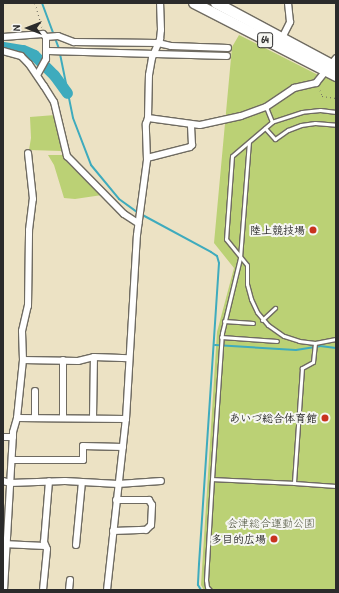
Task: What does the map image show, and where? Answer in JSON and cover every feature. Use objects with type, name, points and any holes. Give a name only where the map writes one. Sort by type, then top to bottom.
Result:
[{"type":"main road","name":"64","points":[[194,3],[332,65]]},
{"type":"main road","name":"64","points":[[216,3],[332,65],[336,76]]},
{"type":"street","points":[[106,590],[126,419],[138,223],[147,158],[146,124],[148,118],[150,75],[161,30],[160,3]]},
{"type":"street","points":[[282,38],[290,22],[288,3]]},
{"type":"street","points":[[37,75],[46,59],[48,51],[45,36]]},
{"type":"street","points":[[3,37],[58,36],[74,42],[158,43],[172,46],[228,48]]},
{"type":"street","points":[[48,51],[227,56]]},
{"type":"street","points":[[3,52],[21,56],[37,75],[54,102],[67,156],[124,214],[138,223]]},
{"type":"street","points":[[148,118],[162,119],[191,125],[200,125],[241,116],[266,107],[294,88],[316,83],[332,65]]},
{"type":"street","points":[[147,158],[190,147],[192,145],[191,125]]},
{"type":"street","points":[[3,587],[13,437],[17,418],[23,360],[22,331],[28,306],[29,230],[33,199],[28,153]]},
{"type":"street","points":[[23,360],[78,361],[94,357],[129,358]]},
{"type":"street","points":[[93,418],[94,357]]},
{"type":"street","points":[[63,360],[63,418]]},
{"type":"street","points":[[35,418],[36,391]]},
{"type":"street","points":[[17,418],[126,419]]},
{"type":"street","points":[[3,437],[13,437]]},
{"type":"street","points":[[12,460],[83,460],[83,446],[123,447]]},
{"type":"street","points":[[3,481],[10,483],[49,481],[118,484],[161,481]]},
{"type":"street","points":[[43,590],[47,549],[44,542],[49,481]]},
{"type":"street","points":[[76,545],[82,482]]},
{"type":"street","points":[[113,531],[146,530],[151,525],[152,505],[149,500],[116,500]]},
{"type":"street","points":[[5,544],[45,546]]},
{"type":"street","points":[[69,590],[70,580]]},
{"type":"lane","points":[[266,107],[272,122]]},
{"type":"lane","points":[[336,112],[320,110],[302,112],[272,122],[232,156],[226,239],[247,265],[247,284],[251,299],[262,320],[284,336],[299,341],[315,343],[336,339]]},
{"type":"lane","points":[[265,128],[275,139],[288,130],[301,125],[315,123],[336,124]]},
{"type":"lane","points":[[210,590],[207,587],[206,580],[221,337],[240,258],[249,142]]},
{"type":"lane","points":[[262,320],[275,308]]},
{"type":"lane","points":[[224,321],[253,323]]},
{"type":"lane","points":[[221,337],[277,341]]},
{"type":"lane","points":[[294,484],[302,368],[313,362],[315,343]]},
{"type":"lane","points":[[212,479],[336,486]]},
{"type":"path","points":[[35,3],[45,36]]},
{"type":"path","points":[[320,90],[322,96],[336,98]]},
{"type":"green space","name":"会津総合運動公園","points":[[239,35],[324,78],[336,60],[336,590],[204,590],[201,585],[217,332],[234,268],[214,243],[232,47]]},
{"type":"green space","points":[[55,115],[62,151],[29,150],[31,138],[30,117]]},
{"type":"green space","points":[[48,155],[63,155],[68,163],[102,195],[75,199],[64,198],[54,165]]},
{"type":"waterway","points":[[42,3],[59,49],[73,118],[91,165],[119,199],[137,212],[211,252],[217,256],[219,263],[199,564],[198,585],[201,590]]},
{"type":"waterway","points":[[3,47],[23,50],[34,55],[54,75],[67,93]]},
{"type":"waterway","points":[[215,345],[296,350],[320,346],[336,348]]},
{"type":"place","name":"陸上競技場","points":[[313,230]]},
{"type":"place","name":"あいづ総合体育館","points":[[325,418]]},
{"type":"place","name":"多目的広場","points":[[274,539]]}]
